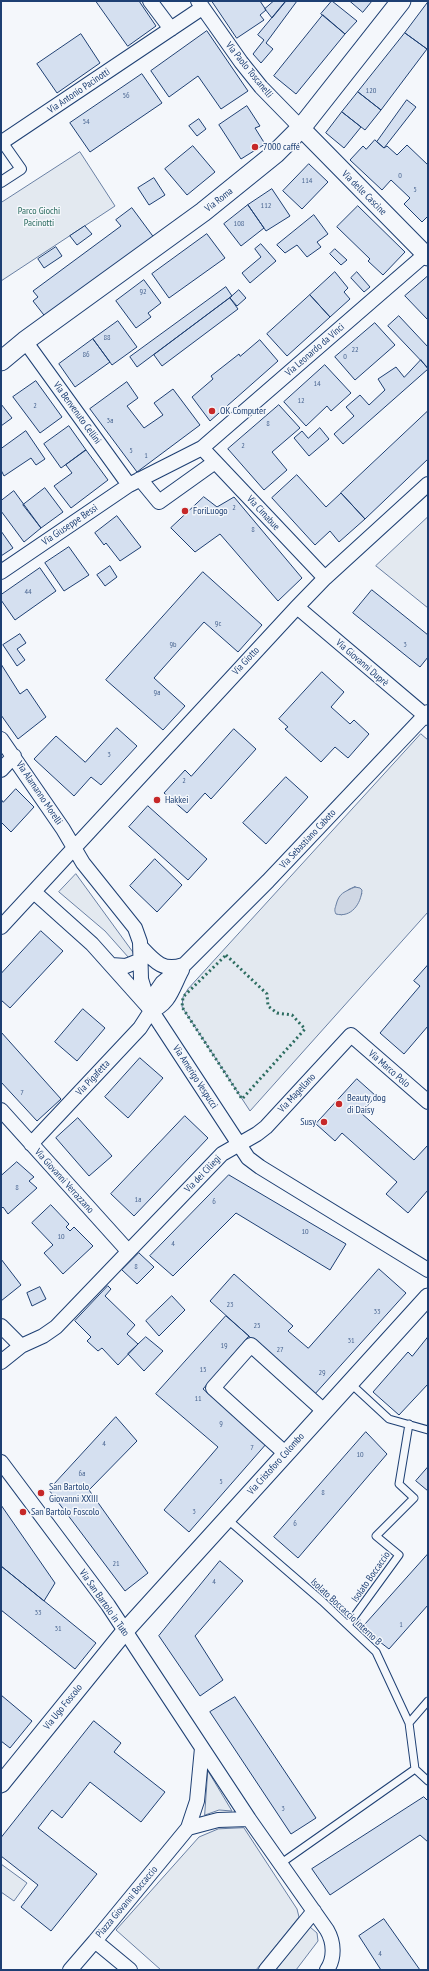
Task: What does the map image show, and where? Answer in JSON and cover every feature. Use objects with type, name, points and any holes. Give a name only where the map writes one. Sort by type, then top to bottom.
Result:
[{"type":"main road","name":"Via Roma","points":[[1,361],[25,341],[232,190],[276,153],[301,128],[401,1]]},
{"type":"street","points":[[150,1],[171,29]]},
{"type":"street","name":"Via Antonio Pacinotti","points":[[1,182],[21,169],[2,142],[171,29],[200,5]]},
{"type":"street","name":"Via Paolo Toscanelli","points":[[200,5],[245,67],[301,128]]},
{"type":"street","name":"Via delle Cascine","points":[[301,128],[427,254]]},
{"type":"street","name":"Via Leonardo da Vinci","points":[[135,482],[202,448],[427,254]]},
{"type":"street","name":"Via Benvenuto Cellini","points":[[25,341],[135,482],[159,502],[215,462]]},
{"type":"street","name":"Via Cimabue","points":[[202,448],[325,578]]},
{"type":"street","name":"Via Giuseppe Bessi","points":[[1,572],[135,482]]},
{"type":"street","name":"Via Giotto","points":[[1,927],[297,607],[325,578],[428,484]]},
{"type":"street","name":"Via Giovanni Duprè","points":[[297,607],[427,715]]},
{"type":"street","name":"Via Sebastiano Caboto","points":[[151,1010],[152,998],[165,980],[185,964],[268,882],[427,715]]},
{"type":"street","name":"Via Alamanno Morelli","points":[[1,739],[14,756],[74,848]]},
{"type":"street","points":[[1,770],[14,756]]},
{"type":"street","name":"Via Amerigo Vespucci","points":[[74,848],[83,863],[135,928],[141,954],[143,987],[151,1010]]},
{"type":"street","name":"Via Amerigo Vespucci","points":[[34,892],[92,944],[151,1010],[238,1145]]},
{"type":"street","points":[[111,964],[126,966],[141,954],[167,968],[175,968],[185,964]]},
{"type":"street","name":"Via Pigafetta","points":[[31,1144],[140,1028],[151,1010]]},
{"type":"street","name":"Via Magellano","points":[[238,1145],[266,1127],[351,1036]]},
{"type":"street","name":"Via Marco Polo","points":[[351,1036],[428,1102]]},
{"type":"street","name":"Via Giovanni Verrazzano","points":[[1,1110],[128,1251]]},
{"type":"street","points":[[238,1145],[248,1158],[260,1167],[428,1270]]},
{"type":"street","name":"Via dei Ciliegi","points":[[1,1362],[21,1346],[43,1336],[56,1327],[222,1154],[238,1145]]},
{"type":"street","name":"Via Cristoforo Colombo","points":[[125,1631],[428,1297]]},
{"type":"street","points":[[1,1326],[21,1346]]},
{"type":"street","points":[[286,1454],[213,1388],[250,1345],[324,1411]]},
{"type":"street","name":"Via San Bartolo in Tuto","points":[[1,1462],[125,1631],[202,1748]]},
{"type":"street","name":"Via Ugo Foscolo","points":[[1,1784],[125,1631]]},
{"type":"street","points":[[202,1748],[249,1819],[331,1936],[332,1957],[327,1970]]},
{"type":"street","name":"Piazza Giovanni Boccaccio","points":[[130,1970],[95,1941],[188,1828],[196,1801],[202,1748]]},
{"type":"street","points":[[188,1828],[218,1820],[249,1819]]},
{"type":"street","points":[[266,1970],[314,1911]]},
{"type":"street","points":[[70,1970],[95,1941]]},
{"type":"lane","points":[[350,1383],[389,1419],[428,1430]]},
{"type":"lane","name":"Isolato Boccaccio","points":[[348,1625],[399,1555],[376,1536],[414,1498],[399,1484],[409,1424]]},
{"type":"lane","name":"Isolato Boccaccio interno B","points":[[227,1519],[348,1625],[376,1652],[409,1722],[415,1769]]},
{"type":"lane","points":[[409,1722],[428,1701]]},
{"type":"lane","points":[[280,1864],[415,1769],[428,1781]]},
{"type":"green space","name":"Parco Giochi Pacinotti","points":[[80,152],[115,206],[1,281],[1,203]]},
{"type":"green space","points":[[428,517],[428,608],[376,566]]},
{"type":"green space","points":[[421,734],[428,740],[428,912],[250,1111],[182,1007],[183,997],[188,989]],"holes":[[[355,887],[362,893],[354,906],[345,913],[341,915],[335,909],[348,890]]]},
{"type":"green space","points":[[76,874],[135,955],[129,958],[105,931],[59,892]]},
{"type":"green space","points":[[208,1771],[232,1811],[219,1810],[205,1815]]},
{"type":"green space","points":[[244,1828],[297,1909],[299,1917],[256,1970],[161,1970],[116,1930],[199,1837],[218,1829]]},
{"type":"green space","points":[[1,1864],[27,1883],[14,1901],[1,1892]]},
{"type":"green space","points":[[310,1927],[317,1933],[318,1941],[296,1970],[276,1970]]},
{"type":"shaded area","points":[[355,887],[362,890],[360,900],[357,905],[351,912],[341,915],[336,914],[335,909],[340,895]]},
{"type":"building","points":[[96,1],[139,1],[156,26],[128,46]]},
{"type":"building","points":[[212,1],[260,1],[266,10],[260,15],[264,20],[237,38]]},
{"type":"building","points":[[274,1],[286,1],[272,18],[265,9]]},
{"type":"building","points":[[286,1],[297,1],[266,43],[273,49],[261,63],[253,54],[264,40],[258,35]]},
{"type":"building","points":[[332,1],[357,21],[345,34],[321,14]]},
{"type":"building","points":[[350,1],[372,1],[363,12]]},
{"type":"building","points":[[428,2],[428,48],[427,49],[405,33]]},
{"type":"building","points":[[323,15],[345,34],[296,94],[274,76]]},
{"type":"building","points":[[207,31],[248,91],[221,109],[198,76],[169,97],[151,71]]},
{"type":"building","points":[[405,33],[427,49],[381,110],[358,92]]},
{"type":"building","points":[[81,34],[100,63],[57,93],[37,64]]},
{"type":"building","points":[[142,74],[162,103],[90,152],[70,123]]},
{"type":"building","points":[[358,92],[381,110],[365,130],[342,112]]},
{"type":"building","points":[[407,100],[416,107],[384,148],[377,142]]},
{"type":"building","points":[[247,106],[260,126],[255,128],[265,144],[241,159],[219,125]]},
{"type":"building","points":[[342,112],[361,127],[344,148],[326,133]]},
{"type":"building","points":[[199,119],[206,129],[197,136],[189,126]]},
{"type":"building","points":[[375,140],[384,148],[387,146],[397,155],[407,145],[428,165],[428,216],[422,222],[404,204],[410,198],[391,180],[382,190],[350,160],[363,146],[366,149]]},
{"type":"building","points":[[193,146],[215,172],[187,195],[165,169]]},
{"type":"building","points":[[309,164],[328,182],[302,209],[283,191]]},
{"type":"building","points":[[154,178],[165,195],[149,205],[138,188]]},
{"type":"building","points":[[272,189],[290,216],[266,231],[248,205]]},
{"type":"building","points":[[248,205],[264,228],[241,246],[224,224]]},
{"type":"building","points":[[358,206],[405,252],[383,275],[368,261],[370,259],[337,227]]},
{"type":"building","points":[[132,208],[155,239],[47,319],[33,301],[38,297],[33,291],[121,226],[116,220]]},
{"type":"building","points":[[314,215],[328,234],[317,242],[321,247],[307,257],[297,245],[285,253],[277,245]]},
{"type":"building","points":[[85,226],[92,234],[77,245],[70,236]]},
{"type":"building","points":[[207,234],[225,258],[169,298],[152,274]]},
{"type":"building","points":[[261,244],[276,261],[250,283],[242,273],[261,257],[255,249]]},
{"type":"building","points":[[56,247],[62,256],[44,268],[38,259]]},
{"type":"building","points":[[335,249],[347,260],[341,265],[330,254]]},
{"type":"building","points":[[335,272],[348,288],[344,292],[350,299],[330,317],[310,295]]},
{"type":"building","points":[[357,272],[370,287],[364,292],[351,278]]},
{"type":"building","points":[[428,276],[428,320],[405,296]]},
{"type":"building","points":[[144,280],[161,303],[148,313],[151,317],[136,328],[116,301]]},
{"type":"building","points":[[226,287],[232,296],[137,367],[130,357]]},
{"type":"building","points":[[239,290],[246,298],[237,306],[230,298]]},
{"type":"building","points":[[310,295],[330,317],[287,356],[267,334]]},
{"type":"building","points":[[230,298],[238,309],[162,366],[154,355]]},
{"type":"building","points":[[399,316],[428,347],[428,368],[388,326]]},
{"type":"building","points":[[118,321],[137,347],[112,365],[93,339]]},
{"type":"building","points":[[375,323],[395,345],[355,380],[335,357]]},
{"type":"building","points":[[93,339],[110,362],[75,387],[59,364]]},
{"type":"building","points":[[260,340],[278,361],[210,421],[192,397],[213,379],[211,376]]},
{"type":"building","points":[[421,360],[428,369],[343,444],[334,434],[354,416],[346,407],[360,395],[369,405],[385,390],[378,379],[396,367],[404,377]]},
{"type":"building","points":[[325,365],[351,393],[331,411],[327,406],[306,426],[284,402]]},
{"type":"building","points":[[36,381],[62,417],[40,433],[13,397]]},
{"type":"building","points":[[127,382],[138,398],[127,406],[144,428],[163,415],[154,403],[173,389],[200,425],[137,472],[90,409]]},
{"type":"building","points":[[1,404],[12,418],[1,426]]},
{"type":"building","points":[[279,405],[300,428],[272,452],[287,470],[264,490],[228,449]]},
{"type":"building","points":[[428,411],[428,459],[365,519],[341,493]]},
{"type":"building","points":[[69,426],[86,450],[61,468],[44,444]]},
{"type":"building","points":[[320,428],[329,439],[309,456],[294,438],[302,431],[308,438]]},
{"type":"building","points":[[26,431],[45,459],[36,465],[31,458],[4,476],[1,470],[1,449]]},
{"type":"building","points":[[86,450],[108,480],[71,508],[54,486],[72,473],[66,465]]},
{"type":"building","points":[[297,475],[326,507],[341,493],[365,519],[339,542],[330,531],[315,545],[272,498]]},
{"type":"building","points":[[45,488],[63,512],[41,528],[23,505]]},
{"type":"building","points":[[14,491],[41,528],[24,542],[1,511],[1,501]]},
{"type":"building","points":[[204,497],[217,507],[234,497],[302,578],[278,601],[220,534],[195,552],[171,528]]},
{"type":"building","points":[[117,516],[141,547],[120,561],[106,543],[104,545],[95,533]]},
{"type":"building","points":[[1,531],[13,548],[1,556]]},
{"type":"building","points":[[69,547],[89,575],[64,591],[45,563]]},
{"type":"building","points":[[110,566],[117,577],[105,586],[97,575]]},
{"type":"building","points":[[40,568],[56,591],[15,620],[1,600],[1,595]]},
{"type":"building","points":[[203,572],[262,625],[238,652],[204,622],[154,678],[185,706],[163,730],[106,680]]},
{"type":"building","points":[[372,590],[428,635],[428,657],[420,667],[353,613]]},
{"type":"building","points":[[20,634],[26,643],[17,649],[25,660],[17,666],[3,645]]},
{"type":"building","points":[[1,664],[20,694],[27,689],[46,717],[18,739],[1,715]]},
{"type":"building","points":[[322,672],[344,692],[331,707],[350,724],[354,720],[369,734],[348,758],[335,747],[321,762],[285,729],[288,727],[279,719]]},
{"type":"building","points":[[117,728],[137,746],[101,785],[91,777],[74,796],[34,759],[56,736],[85,762]]},
{"type":"building","points":[[234,729],[256,749],[211,799],[205,793],[187,813],[164,793],[185,770],[191,776]]},
{"type":"building","points":[[286,777],[308,797],[266,844],[243,823]]},
{"type":"building","points":[[16,789],[34,807],[11,832],[1,822],[1,799],[3,802]]},
{"type":"building","points":[[148,806],[207,859],[188,880],[129,827]]},
{"type":"building","points":[[155,859],[182,885],[157,912],[130,886]]},
{"type":"building","points":[[41,931],[63,951],[10,1008],[1,1000],[1,974]]},
{"type":"building","points":[[428,965],[428,1026],[404,1054],[380,1033],[420,986],[414,981]]},
{"type":"building","points":[[83,1009],[105,1028],[77,1061],[55,1042]]},
{"type":"building","points":[[1,1032],[61,1099],[37,1121],[1,1082]]},
{"type":"building","points":[[140,1058],[163,1078],[128,1118],[105,1097]]},
{"type":"building","points":[[357,1079],[376,1096],[361,1113],[414,1160],[428,1145],[428,1190],[408,1213],[386,1194],[397,1182],[342,1133],[335,1141],[316,1124]]},
{"type":"building","points":[[185,1116],[208,1138],[134,1216],[111,1194]]},
{"type":"building","points":[[78,1118],[112,1156],[89,1176],[56,1138]]},
{"type":"building","points":[[17,1162],[34,1177],[29,1181],[37,1188],[8,1214],[3,1207],[1,1209],[1,1176]]},
{"type":"building","points":[[229,1175],[346,1244],[330,1270],[236,1213],[173,1276],[150,1256]]},
{"type":"building","points":[[51,1205],[69,1224],[66,1227],[70,1231],[74,1227],[93,1246],[63,1274],[44,1253],[53,1245],[32,1223]]},
{"type":"building","points":[[139,1253],[154,1267],[137,1284],[122,1270]]},
{"type":"building","points":[[1,1259],[21,1285],[1,1301]]},
{"type":"building","points":[[379,1269],[406,1293],[314,1395],[210,1301],[234,1274],[293,1326],[288,1331],[308,1348]]},
{"type":"building","points":[[108,1286],[111,1289],[105,1296],[135,1325],[127,1334],[138,1344],[118,1365],[102,1348],[98,1351],[87,1341],[91,1337],[75,1321]]},
{"type":"building","points":[[40,1287],[46,1299],[32,1306],[27,1293]]},
{"type":"building","points":[[172,1296],[185,1310],[159,1336],[146,1321]]},
{"type":"building","points":[[226,1316],[249,1336],[203,1389],[267,1443],[189,1532],[164,1510],[218,1447],[156,1394]]},
{"type":"building","points":[[146,1337],[163,1351],[144,1371],[128,1354]]},
{"type":"building","points":[[428,1337],[428,1384],[399,1415],[373,1392],[408,1352],[412,1356]]},
{"type":"building","points":[[116,1417],[137,1441],[89,1490],[148,1573],[125,1591],[49,1490]]},
{"type":"building","points":[[366,1432],[387,1454],[298,1558],[274,1537]]},
{"type":"building","points":[[428,1467],[428,1491],[416,1481]]},
{"type":"building","points":[[1,1505],[55,1583],[44,1601],[1,1566]]},
{"type":"building","points":[[428,1554],[428,1605],[389,1649],[362,1628]]},
{"type":"building","points":[[220,1561],[243,1581],[195,1636],[223,1680],[200,1696],[159,1636]]},
{"type":"building","points":[[1,1566],[96,1643],[75,1669],[1,1610]]},
{"type":"building","points":[[1,1695],[32,1721],[10,1748],[1,1741]]},
{"type":"building","points":[[235,1697],[316,1818],[291,1834],[210,1712]]},
{"type":"building","points":[[94,1721],[121,1743],[114,1752],[165,1792],[141,1822],[90,1782],[62,1818],[52,1810],[38,1828],[97,1874],[51,1931],[21,1907],[38,1885],[1,1856],[1,1838]]},
{"type":"building","points":[[424,1797],[428,1801],[428,1842],[420,1835],[330,1895],[312,1869]]},
{"type":"building","points":[[384,1919],[420,1970],[381,1970],[359,1936]]},
{"type":"hedge","points":[[226,955],[267,994],[268,1006],[277,1013],[292,1015],[305,1029],[242,1099],[182,1007],[183,997],[226,955]]},
{"type":"place","name":"7000 caffé","points":[[255,147]]},
{"type":"place","name":"OK Computer","points":[[212,411]]},
{"type":"place","name":"ForiLuogo","points":[[185,511]]},
{"type":"place","name":"Hakkei","points":[[157,800]]},
{"type":"place","name":"Beauty dog di Daisy","points":[[339,1104]]},
{"type":"place","name":"Susy","points":[[324,1122]]},
{"type":"place","name":"San Bartolo Giovanni XXIII","points":[[41,1493]]},
{"type":"place","name":"San Bartolo Foscolo","points":[[23,1512]]}]
